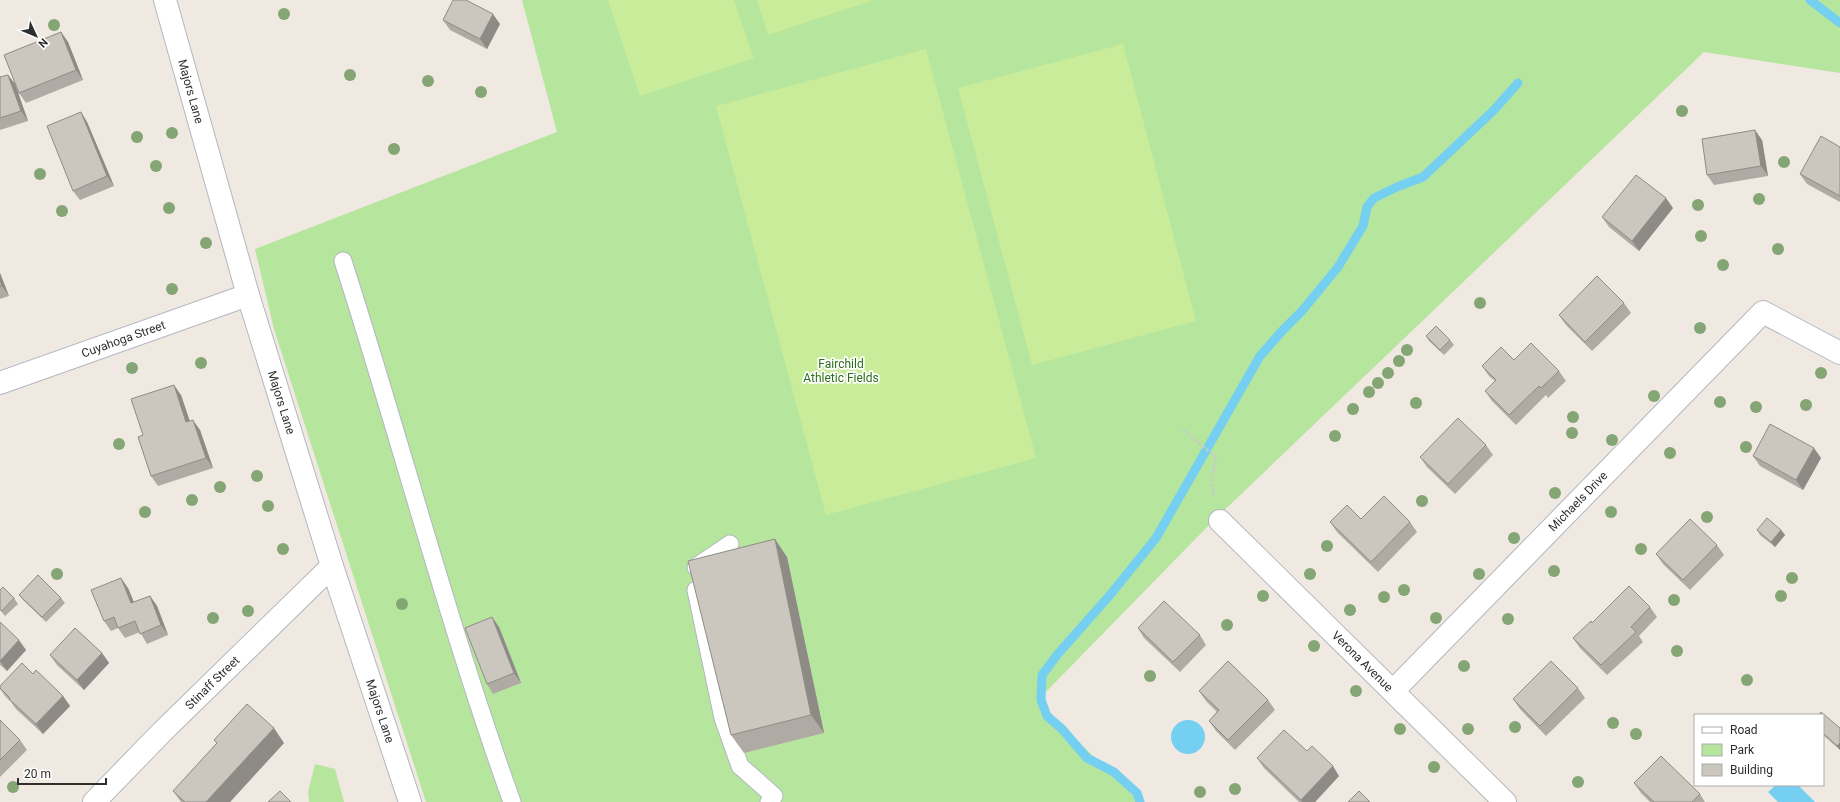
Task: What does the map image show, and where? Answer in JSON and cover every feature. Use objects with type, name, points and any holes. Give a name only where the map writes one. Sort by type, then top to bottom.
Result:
[{"type":"street","name":"Majors Lane","points":[[165,0],[248,295],[332,566],[410,802]]},
{"type":"street","name":"Cuyahoga Street","points":[[0,383],[248,295]]},
{"type":"street","name":"Michaels Drive","points":[[1393,691],[1764,312],[1840,354]]},
{"type":"street","name":"Verona Avenue","points":[[1220,520],[1506,802]]},
{"type":"street","name":"Stinaff Street","points":[[94,802],[162,732],[332,566]]},
{"type":"lane","points":[[343,261],[379,372],[449,608],[512,802]]},
{"type":"lane","points":[[730,544],[691,570],[723,718],[740,766],[774,796],[769,802]]},
{"type":"path","points":[[1183,430],[1216,457],[1211,483],[1216,505],[1221,517],[1220,520]]},
{"type":"green space","name":"Fairchild Athletic Fields","points":[[522,0],[1840,0],[1840,73],[1704,52],[1212,522],[1037,701],[1140,802],[426,802],[274,329],[255,249],[557,132]]},
{"type":"green space","points":[[608,0],[734,0],[754,58],[640,96]]},
{"type":"green space","points":[[757,0],[874,0],[768,35]]},
{"type":"green space","points":[[1123,44],[1196,321],[1032,365],[958,88]]},
{"type":"green space","points":[[926,49],[1036,458],[826,515],[716,106]]},
{"type":"green space","points":[[315,764],[335,769],[344,802],[309,802],[308,792]]},
{"type":"water","points":[[1191,720],[1200,725],[1204,730],[1204,744],[1200,749],[1195,753],[1185,754],[1181,753],[1172,744],[1171,734],[1172,730],[1181,721]]},
{"type":"water","points":[[1775,786],[1799,786],[1815,802],[1778,802],[1768,792]]},
{"type":"building","points":[[453,0],[466,0],[493,14],[480,39],[443,20]]},
{"type":"building","points":[[61,32],[76,70],[19,93],[4,55]]},
{"type":"building","points":[[8,75],[21,111],[0,118],[0,77]]},
{"type":"building","points":[[81,112],[107,176],[73,191],[47,126]]},
{"type":"building","points":[[1755,130],[1761,166],[1707,175],[1702,139]]},
{"type":"building","points":[[1821,136],[1840,147],[1840,196],[1800,174]]},
{"type":"building","points":[[1636,175],[1666,198],[1632,241],[1602,217]]},
{"type":"building","points":[[1597,276],[1624,303],[1585,342],[1559,315]]},
{"type":"building","points":[[1436,326],[1450,340],[1440,350],[1426,336]]},
{"type":"building","points":[[1531,343],[1559,371],[1541,388],[1539,386],[1509,415],[1485,391],[1496,380],[1482,366],[1501,347],[1514,360]]},
{"type":"building","points":[[174,385],[186,422],[193,420],[206,458],[151,476],[138,437],[143,435],[131,399]]},
{"type":"building","points":[[1458,418],[1486,445],[1448,484],[1420,457]]},
{"type":"building","points":[[1770,424],[1814,448],[1796,480],[1753,456]]},
{"type":"building","points":[[1384,496],[1410,522],[1371,562],[1330,522],[1347,505],[1361,519]]},
{"type":"building","points":[[1767,518],[1781,530],[1771,542],[1757,530]]},
{"type":"building","points":[[1690,519],[1717,545],[1683,580],[1656,554]]},
{"type":"building","points":[[775,539],[811,715],[731,735],[688,561]]},
{"type":"building","points":[[38,575],[61,598],[42,617],[19,595]]},
{"type":"building","points":[[121,578],[131,603],[150,596],[161,625],[140,634],[135,621],[118,628],[114,617],[104,621],[91,590]]},
{"type":"building","points":[[1629,586],[1650,607],[1631,627],[1636,632],[1601,665],[1573,638],[1591,621],[1592,623]]},
{"type":"building","points":[[3,587],[14,598],[2,611],[0,609],[0,590]]},
{"type":"building","points":[[1164,601],[1200,635],[1173,662],[1138,628]]},
{"type":"building","points":[[492,617],[514,673],[487,684],[465,628]]},
{"type":"building","points":[[0,622],[19,640],[0,661]]},
{"type":"building","points":[[75,628],[102,653],[77,680],[50,655]]},
{"type":"building","points":[[1228,661],[1268,700],[1228,740],[1209,721],[1219,710],[1199,691]]},
{"type":"building","points":[[1551,661],[1578,688],[1540,726],[1513,699]]},
{"type":"building","points":[[22,663],[33,674],[36,670],[63,696],[36,724],[9,699],[10,698],[0,688],[0,686]]},
{"type":"building","points":[[247,704],[274,728],[206,802],[185,802],[173,791],[217,743],[214,740]]},
{"type":"building","points":[[1824,715],[1840,728],[1840,743],[1837,746],[1824,734]]},
{"type":"building","points":[[0,720],[20,740],[0,760]]},
{"type":"building","points":[[1284,730],[1307,751],[1312,746],[1333,766],[1301,800],[1257,758]]},
{"type":"building","points":[[1661,756],[1700,794],[1692,802],[1654,802],[1634,783]]},
{"type":"building","points":[[280,791],[291,802],[268,802]]},
{"type":"building","points":[[1359,791],[1370,802],[1348,802]]},
{"type":"waterway","points":[[1810,0],[1840,23]]},
{"type":"waterway","points":[[1140,802],[1137,793],[1114,772],[1087,758],[1062,729],[1047,716],[1041,700],[1042,675],[1057,655],[1110,595],[1156,538],[1260,356],[1302,311],[1338,267],[1363,226],[1367,207],[1374,198],[1423,177],[1493,111],[1518,83]]}]
